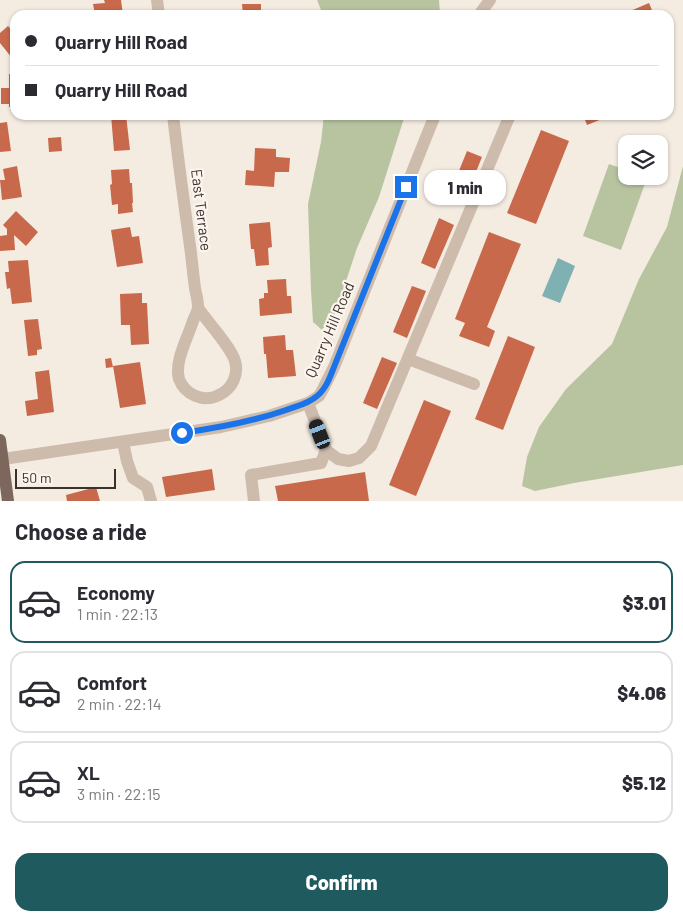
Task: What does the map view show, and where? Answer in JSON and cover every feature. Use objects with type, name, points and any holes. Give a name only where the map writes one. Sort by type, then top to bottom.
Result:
[{"type":"main road","points":[[0,440],[8,501]]},
{"type":"street","name":"East Terrace","points":[[174,120],[198,308],[180,358],[179,378],[183,386],[190,393],[198,397],[216,397],[224,393],[231,386],[235,378],[235,360],[198,308]]},
{"type":"street","name":"Quarry Hill Road","points":[[3,460],[221,427],[269,416],[308,403],[319,396],[328,380],[433,120]]},
{"type":"street","points":[[308,403],[326,450],[338,459],[349,461],[359,458],[371,446],[508,120]]},
{"type":"street","points":[[408,359],[474,384]]},
{"type":"street","points":[[123,442],[133,478],[147,487],[151,501]]},
{"type":"street","points":[[254,501],[251,475],[321,463],[326,450]]},
{"type":"green space","points":[[317,0],[439,0],[440,10],[321,10]]},
{"type":"green space","points":[[323,120],[403,120],[379,197],[357,248],[334,317],[322,330],[313,322],[308,204],[321,142]]},
{"type":"green space","points":[[609,164],[618,167],[618,185],[644,185],[621,250],[583,236]]},
{"type":"green space","points":[[683,166],[683,465],[535,491],[522,486],[527,457],[539,427],[566,389],[612,344],[639,279],[667,227]]},
{"type":"water","points":[[558,258],[575,266],[560,303],[542,296]]},
{"type":"building","points":[[104,0],[121,0],[122,10],[94,10],[93,4],[105,3]]},
{"type":"building","points":[[649,3],[652,10],[633,10]]},
{"type":"building","points":[[242,4],[261,4],[261,10],[243,10]]},
{"type":"building","points":[[8,26],[10,28],[10,56],[0,43],[0,33]]},
{"type":"building","points":[[10,74],[10,107],[9,104],[1,104],[1,88],[9,88]]},
{"type":"building","points":[[111,120],[127,120],[130,150],[114,151]]},
{"type":"building","points":[[585,120],[600,120],[587,125]]},
{"type":"building","points":[[7,122],[11,151],[0,152],[0,123]]},
{"type":"building","points":[[541,130],[569,141],[536,224],[507,213]]},
{"type":"building","points":[[61,137],[62,151],[49,152],[48,138]]},
{"type":"building","points":[[255,148],[276,149],[276,157],[290,158],[289,172],[275,172],[274,187],[245,185],[246,170],[254,171]]},
{"type":"building","points":[[467,151],[482,157],[463,204],[448,198]]},
{"type":"building","points":[[17,166],[22,197],[2,200],[0,180],[5,180],[3,169]]},
{"type":"building","points":[[129,169],[130,183],[132,183],[133,212],[118,214],[118,204],[112,205],[111,170]]},
{"type":"building","points":[[16,211],[38,232],[26,246],[14,235],[15,250],[0,251],[0,236],[7,235],[7,229],[3,225]]},
{"type":"building","points":[[439,218],[454,225],[435,269],[421,263]]},
{"type":"building","points":[[270,222],[272,247],[268,248],[269,265],[256,266],[254,249],[251,249],[249,224]]},
{"type":"building","points":[[130,227],[132,237],[139,236],[143,263],[117,267],[111,230]]},
{"type":"building","points":[[489,232],[521,244],[487,327],[495,331],[489,347],[459,336],[465,323],[455,319]]},
{"type":"building","points":[[28,260],[32,302],[12,304],[10,288],[7,289],[5,272],[9,272],[8,261]]},
{"type":"building","points":[[286,279],[287,296],[291,296],[292,313],[260,316],[259,299],[264,298],[264,293],[268,293],[267,280]]},
{"type":"building","points":[[412,286],[426,291],[407,338],[393,332]]},
{"type":"building","points":[[142,293],[142,303],[147,303],[149,344],[131,345],[130,325],[121,325],[120,294]]},
{"type":"building","points":[[38,319],[42,349],[37,350],[37,355],[28,356],[24,320]]},
{"type":"building","points":[[285,335],[286,350],[293,350],[296,376],[268,378],[263,337]]},
{"type":"building","points":[[508,336],[535,347],[503,430],[475,419]]},
{"type":"building","points":[[382,357],[397,363],[377,409],[363,403]]},
{"type":"building","points":[[111,358],[113,367],[106,368],[105,359]]},
{"type":"building","points":[[140,362],[146,404],[120,408],[113,366]]},
{"type":"building","points":[[49,370],[54,412],[27,416],[25,401],[38,399],[35,372]]},
{"type":"building","points":[[424,400],[451,411],[416,496],[389,485]]},
{"type":"building","points":[[212,469],[215,490],[166,497],[162,477]]},
{"type":"building","points":[[365,472],[369,501],[278,501],[275,486]]},
{"type":"building","points":[[96,487],[100,501],[67,501],[66,495]]},
{"type":"route","points":[[182,433],[221,427],[269,416],[308,403],[319,396],[324,390],[334,367],[406,187]]}]
